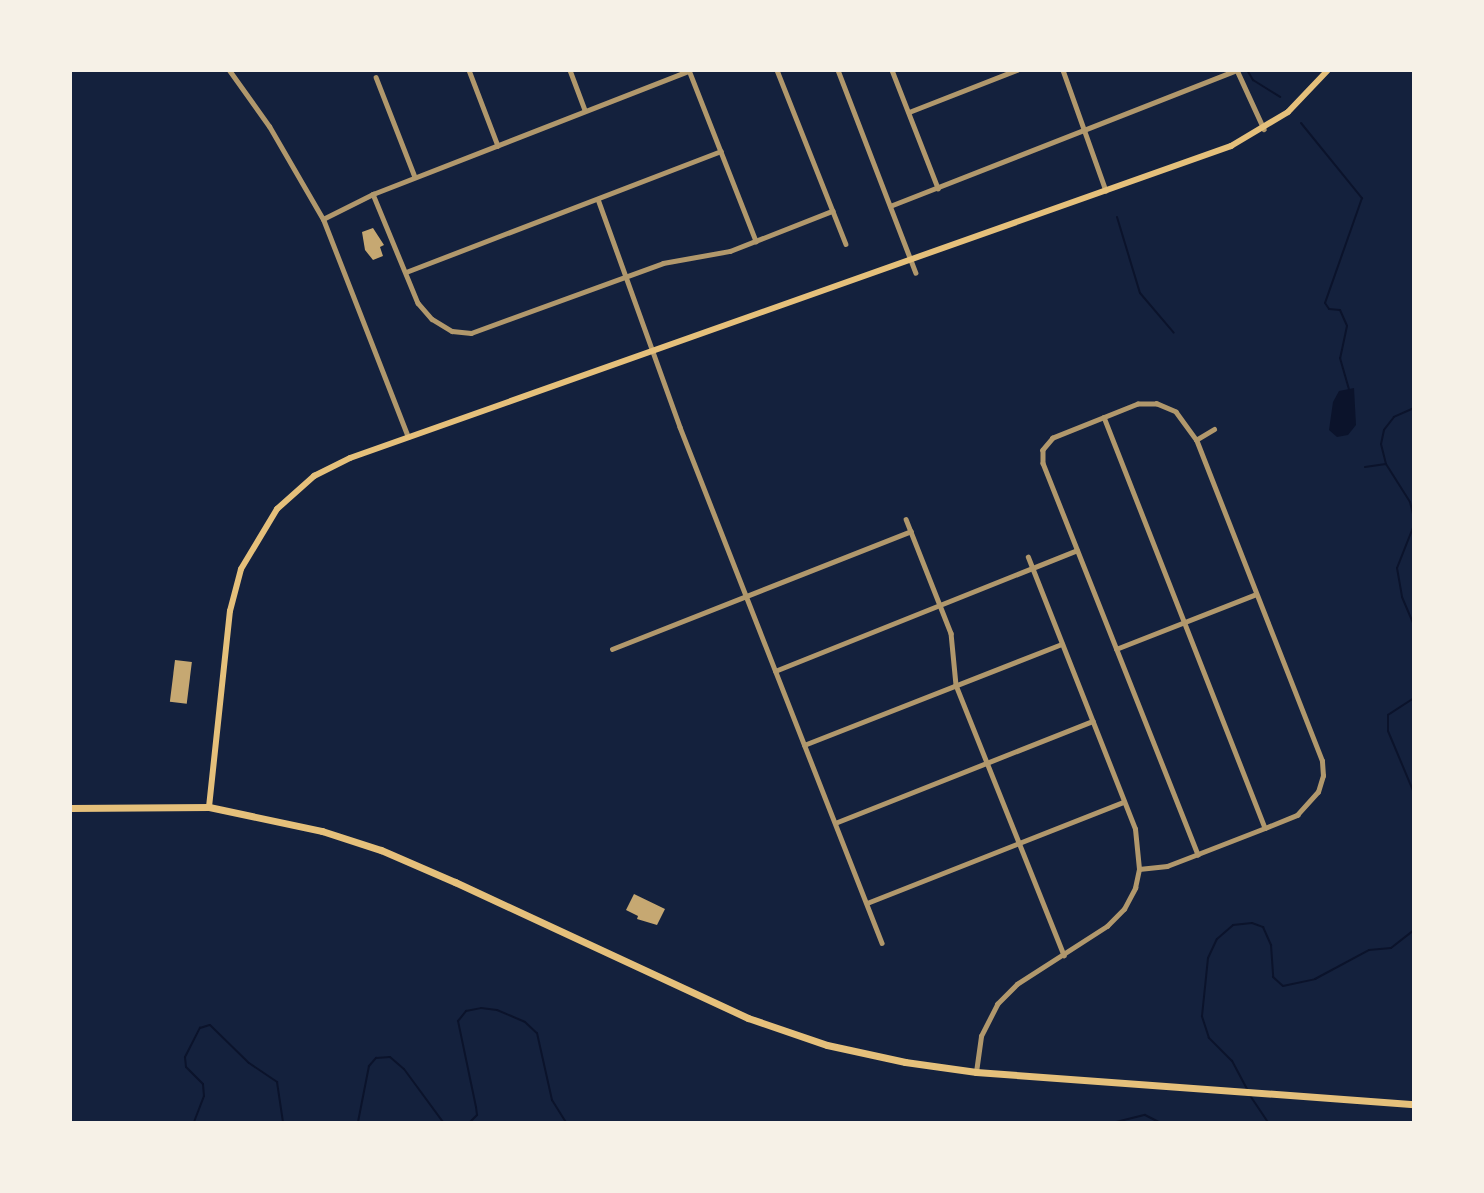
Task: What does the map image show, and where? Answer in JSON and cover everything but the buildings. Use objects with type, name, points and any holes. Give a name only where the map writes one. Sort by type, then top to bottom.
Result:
[{"type":"main road","points":[[209,807],[230,611],[248,553],[277,509],[314,476],[350,458],[408,437],[1232,146],[1264,129],[1311,92],[1328,70]]},
{"type":"main road","points":[[70,808],[209,807],[322,831],[381,850],[748,1018],[826,1045],[904,1062],[976,1072],[1275,1092],[1413,1104]]},
{"type":"street","points":[[229,70],[269,126],[323,219],[408,437]]},
{"type":"street","points":[[469,70],[498,146]]},
{"type":"street","points":[[570,70],[585,110]]},
{"type":"street","points":[[777,70],[846,244]]},
{"type":"street","points":[[838,70],[916,273]]},
{"type":"street","points":[[892,70],[938,188]]},
{"type":"street","points":[[909,112],[1017,70]]},
{"type":"street","points":[[1063,70],[1106,191]]},
{"type":"street","points":[[890,206],[1237,70],[1264,129]]},
{"type":"street","points":[[323,219],[373,194],[415,177],[689,71],[756,241]]},
{"type":"street","points":[[376,77],[415,177]]},
{"type":"street","points":[[406,272],[721,151]]},
{"type":"street","points":[[373,194],[418,303],[432,320],[452,331],[471,333],[663,263],[730,251],[832,211]]},
{"type":"street","points":[[598,200],[746,596],[882,942]]},
{"type":"street","points":[[1139,870],[1167,866],[1198,854],[1265,828],[1297,815],[1310,805],[1323,776],[1322,761],[1196,440],[1176,412],[1157,404],[1138,404],[1053,438],[1043,450],[1042,463],[1198,854]]},
{"type":"street","points":[[1104,417],[1265,828]]},
{"type":"street","points":[[1196,440],[1214,429]]},
{"type":"street","points":[[906,519],[951,633],[956,685],[1064,955]]},
{"type":"street","points":[[612,649],[911,531]]},
{"type":"street","points":[[775,671],[1077,550]]},
{"type":"street","points":[[976,1072],[981,1036],[997,1004],[1017,984],[1107,926],[1124,909],[1135,888],[1139,870],[1137,839],[1124,802],[1028,557]]},
{"type":"street","points":[[1116,649],[1256,594]]},
{"type":"street","points":[[804,745],[1062,644]]},
{"type":"street","points":[[835,822],[1093,721]]},
{"type":"street","points":[[867,903],[1124,802]]},
{"type":"water","points":[[1354,388],[1356,425],[1348,435],[1337,437],[1329,430],[1333,402],[1339,391]]},
{"type":"waterway","points":[[1247,70],[1253,80],[1280,97]]},
{"type":"waterway","points":[[1301,123],[1362,198],[1325,303],[1329,309],[1340,310],[1347,326],[1340,358],[1349,389]]},
{"type":"waterway","points":[[1117,217],[1140,293],[1174,333]]},
{"type":"waterway","points":[[1414,408],[1394,417],[1384,430],[1381,444],[1386,464],[1410,502],[1414,518]]},
{"type":"waterway","points":[[1365,467],[1386,464]]},
{"type":"waterway","points":[[1414,525],[1397,568],[1402,597],[1414,625]]},
{"type":"waterway","points":[[1414,698],[1388,715],[1388,731],[1414,793]]},
{"type":"waterway","points":[[1247,1089],[1232,1061],[1209,1038],[1202,1016],[1208,958],[1217,939],[1233,925],[1252,923],[1263,927],[1271,945],[1273,977],[1283,986],[1315,979],[1369,950],[1391,948],[1414,930]]},
{"type":"waterway","points":[[470,1122],[477,1115],[458,1021],[466,1011],[481,1008],[497,1010],[525,1022],[537,1033],[552,1100],[566,1122]]},
{"type":"waterway","points":[[194,1122],[204,1096],[203,1084],[186,1067],[185,1057],[200,1028],[210,1025],[249,1063],[277,1082],[283,1122]]},
{"type":"waterway","points":[[358,1122],[369,1066],[376,1058],[390,1057],[404,1069],[443,1122]]},
{"type":"waterway","points":[[1249,1094],[1268,1122]]},
{"type":"waterway","points":[[1116,1122],[1145,1115],[1159,1122]]}]
